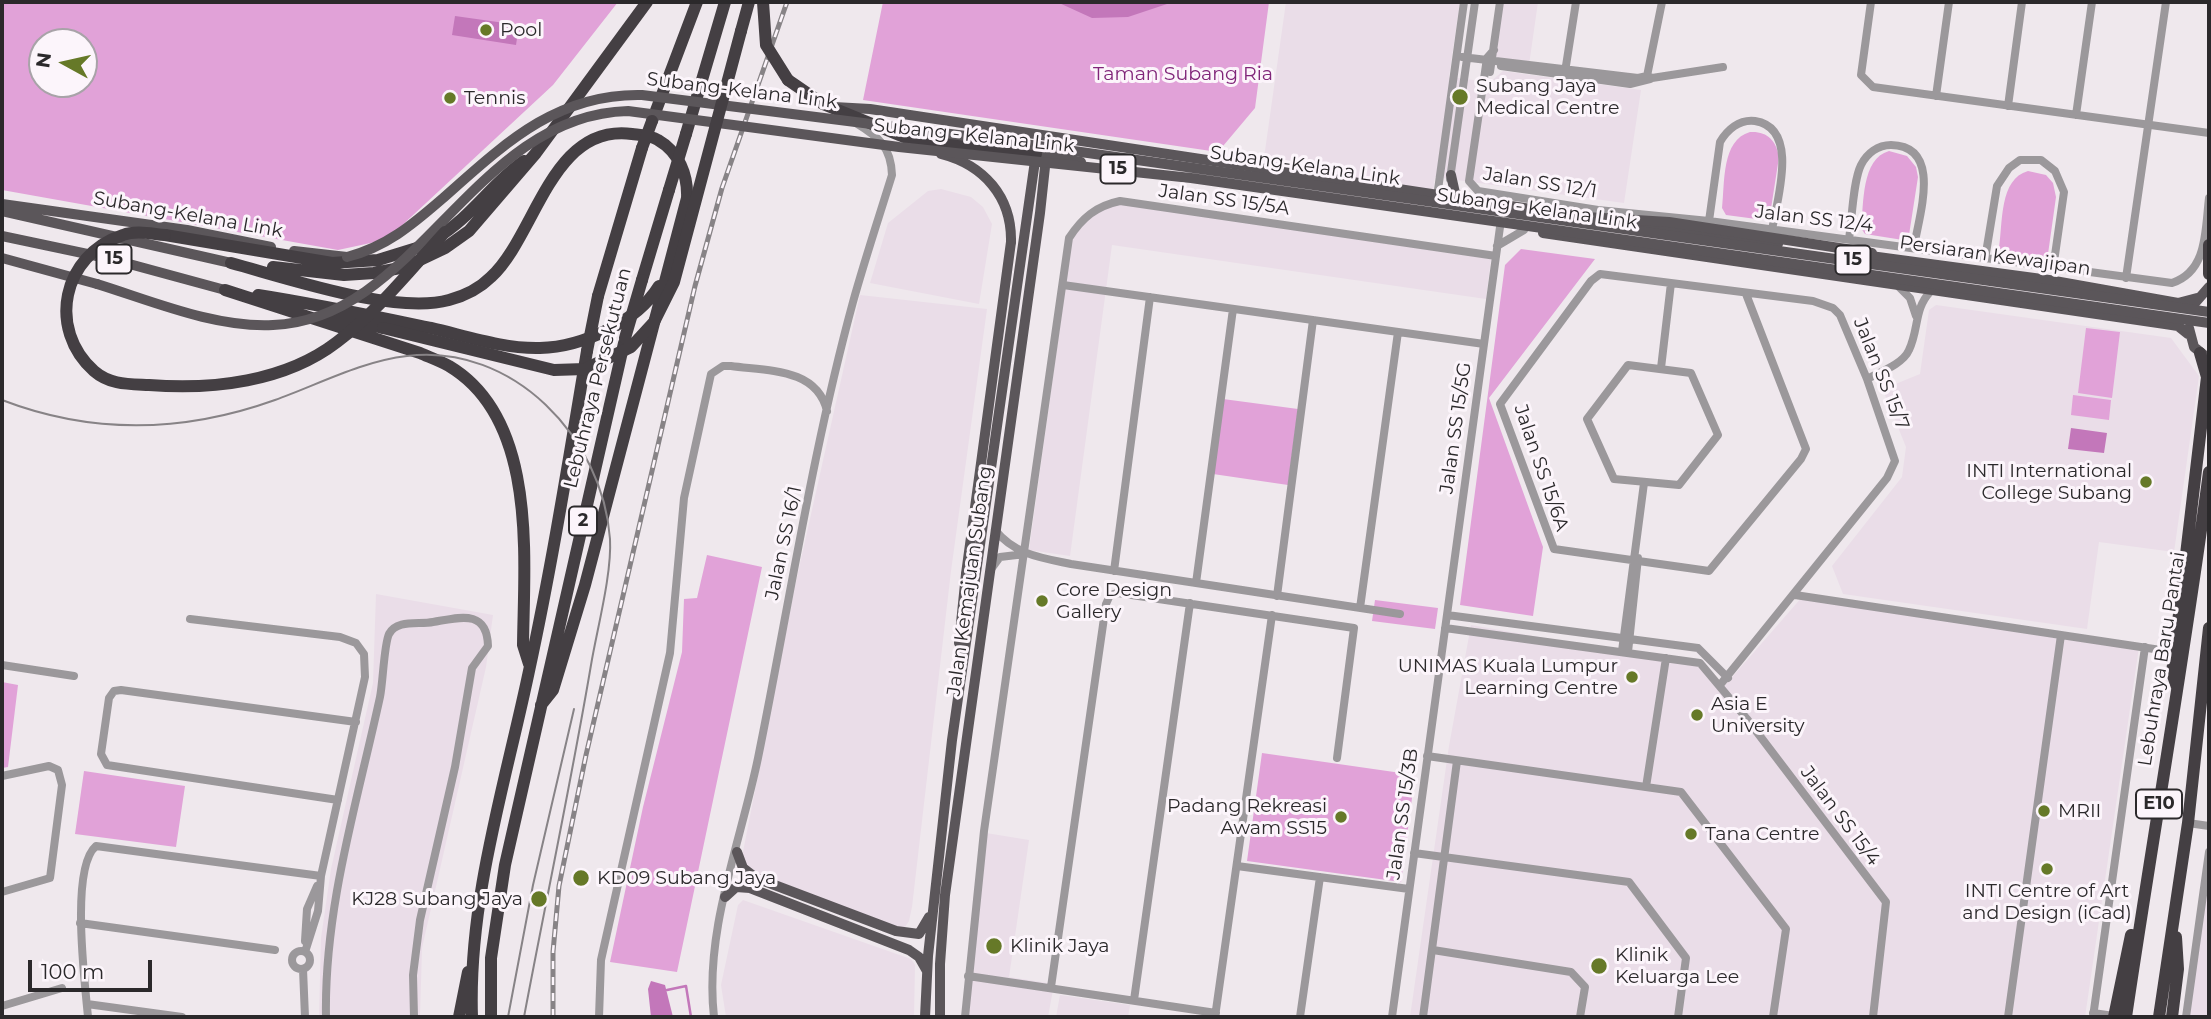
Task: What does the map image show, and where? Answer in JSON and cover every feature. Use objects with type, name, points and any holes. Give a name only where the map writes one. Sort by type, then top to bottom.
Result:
[{"type":"highway","points":[[231,263],[344,275],[374,274],[405,267],[445,248],[469,231],[536,153],[647,2]]},
{"type":"highway","name":"Lebuhraya Persekutuan","points":[[472,1017],[472,962],[487,861],[530,668],[598,296],[642,148],[697,2]]},
{"type":"highway","name":"Lebuhraya Persekutuan","points":[[491,1017],[491,958],[496,912],[625,338],[725,2]]},
{"type":"highway","name":"15","points":[[225,290],[554,370],[585,369],[631,347],[654,323],[674,282],[749,2]]},
{"type":"highway","points":[[762,2],[766,45],[788,80],[810,97],[904,137],[1035,160]]},
{"type":"highway","points":[[231,263],[396,303],[448,300],[471,291],[492,277],[514,247],[557,171],[573,156],[603,136],[624,133],[654,137],[665,144],[682,166],[687,181],[687,198],[585,585],[553,690],[541,705]]},
{"type":"highway","points":[[503,164],[399,282],[337,342],[276,373],[232,384],[177,388],[114,383],[96,372],[78,354],[68,334],[64,312],[68,292],[82,265],[96,250],[123,234],[165,235],[332,263],[378,260],[421,246],[458,225],[506,173],[536,153]]},
{"type":"highway","points":[[2209,245],[2209,274]]},
{"type":"highway","points":[[225,290],[357,313],[510,346],[547,348],[570,343],[632,315],[655,293],[671,256]]},
{"type":"highway","points":[[225,290],[440,362],[467,380],[491,407],[516,470],[523,513],[523,645],[530,668]]},
{"type":"highway","points":[[2179,691],[2172,673],[2207,387],[2205,356]]},
{"type":"highway","name":"Lebuhraya Baru Pantai","points":[[2118,1017],[2130,938],[2141,917],[2179,691],[2209,471]]},
{"type":"highway","name":"E10","points":[[2159,1017],[2188,823],[2209,628]]},
{"type":"highway","points":[[2200,704],[2209,683]]},
{"type":"highway","points":[[2172,1017],[2178,969],[2175,909]]},
{"type":"highway","points":[[459,1017],[462,991],[472,962]]},
{"type":"main road","name":"Subang-Kelana Link","points":[[2,204],[74,213],[293,251],[347,257],[374,250],[412,227],[505,146],[548,115],[586,100],[632,95],[982,138],[1497,211]]},
{"type":"main road","name":"Persiaran Kewajipan","points":[[832,107],[870,109],[1442,198],[2088,287],[2178,303],[2197,298]]},
{"type":"main road","name":"Subang - Kelana Link","points":[[2,258],[220,319],[252,325],[291,324],[348,304],[376,285],[475,186],[503,164],[568,123],[609,111],[666,114],[899,147],[982,153],[1217,182],[2209,323]]},
{"type":"main road","points":[[1035,160],[1047,146],[1066,140]]},
{"type":"main road","points":[[899,147],[951,157],[980,172],[1004,201],[1012,227],[966,574],[952,740]]},
{"type":"main road","points":[[1035,160],[1073,161],[1530,228],[1546,234]]},
{"type":"main road","name":"Jalan Kemajuan Subang","points":[[925,1017],[933,908],[952,740],[1035,160],[1045,162],[1042,196],[946,895],[940,960],[940,1017]]},
{"type":"main road","points":[[1042,196],[1052,172],[1073,161]]},
{"type":"main road","points":[[1451,176],[1455,193],[1466,201]]},
{"type":"main road","points":[[1437,216],[1442,198]]},
{"type":"main road","name":"15","points":[[2,211],[231,263]]},
{"type":"main road","points":[[1497,211],[1669,222],[2051,278],[2088,287]]},
{"type":"main road","name":"Subang - Kelana Link","points":[[1497,211],[2209,312]]},
{"type":"main road","points":[[1437,216],[1930,292],[2165,324],[2183,328],[2205,356]]},
{"type":"main road","name":"15","points":[[2,236],[111,258],[225,290]]},
{"type":"main road","points":[[999,259],[1020,262]]},
{"type":"main road","points":[[2188,334],[2197,298],[2209,287]]},
{"type":"main road","points":[[737,852],[743,868],[756,878],[911,936],[923,930],[933,908]]},
{"type":"main road","points":[[725,897],[736,887],[750,888],[909,950],[919,957],[927,971]]},
{"type":"street","points":[[1442,198],[1455,56],[1464,2]]},
{"type":"street","points":[[1442,198],[1451,176],[1475,2]]},
{"type":"street","points":[[1488,59],[1500,2]]},
{"type":"street","points":[[1565,72],[1576,2]]},
{"type":"street","points":[[1649,77],[1662,2]]},
{"type":"street","points":[[1871,2],[1861,75],[1873,88],[2209,133]]},
{"type":"street","points":[[1936,96],[1949,2]]},
{"type":"street","points":[[2008,106],[2022,2]]},
{"type":"street","points":[[2076,115],[2092,2]]},
{"type":"street","points":[[2126,278],[2166,2]]},
{"type":"street","points":[[1455,56],[1565,72],[1638,78],[1723,67]]},
{"type":"street","name":"Jalan SS 12/1","points":[[1488,59],[1469,181],[1472,188],[1487,193],[1603,209]]},
{"type":"street","name":"Jalan SS 16/1","points":[[714,1017],[712,969],[725,897],[737,852],[827,413],[853,303],[892,175],[891,158],[885,144],[832,107]]},
{"type":"street","points":[[1709,221],[1720,142],[1726,131],[1739,123],[1754,120],[1770,127],[1780,139],[1784,155],[1772,230]]},
{"type":"street","points":[[1849,239],[1860,166],[1871,152],[1886,145],[1901,146],[1917,154],[1925,174],[1914,247]]},
{"type":"street","points":[[1985,259],[1997,186],[2009,168],[2020,160],[2041,160],[2055,171],[2064,192],[2053,269]]},
{"type":"street","name":"Jalan SS 12/4","points":[[1603,209],[1914,247],[2053,269],[2172,283],[2192,271],[2202,250],[2209,198]]},
{"type":"street","name":"Jalan SS 15/5A","points":[[965,1017],[985,831],[1069,238],[1080,221],[1104,205],[1120,201],[1496,256]]},
{"type":"street","points":[[1724,236],[1725,223]]},
{"type":"street","name":"Jalan SS 15/5G","points":[[1447,615],[1500,227]]},
{"type":"street","points":[[1497,246],[1524,230]]},
{"type":"street","name":"Jalan SS 15/6A","points":[[1671,283],[1600,274],[1591,281],[1500,404],[1554,549],[1709,571],[1801,460],[1806,449],[1746,294]]},
{"type":"street","points":[[1661,368],[1671,283]]},
{"type":"street","name":"Jalan SS 15/7","points":[[1671,283],[1813,301],[1833,308],[1846,324],[1895,461],[1887,478],[1720,685]]},
{"type":"street","points":[[1063,285],[1484,344]]},
{"type":"street","points":[[1899,287],[1910,298],[1916,316]]},
{"type":"street","points":[[1867,379],[1903,358],[1909,350],[1921,302],[1930,292]]},
{"type":"street","points":[[1114,571],[1150,297]]},
{"type":"street","points":[[1196,583],[1233,309]]},
{"type":"street","points":[[1277,596],[1313,320]]},
{"type":"street","points":[[1360,608],[1398,332]]},
{"type":"street","points":[[1628,365],[1692,373],[1718,435],[1679,485],[1644,482],[1614,479],[1588,416],[1628,365]]},
{"type":"street","points":[[599,1017],[601,960],[670,653],[684,498],[711,374],[723,366],[731,366],[804,379],[823,395],[827,413]]},
{"type":"street","points":[[1625,651],[1644,482]]},
{"type":"street","points":[[995,530],[1010,546],[1025,554],[1114,571],[1400,614]]},
{"type":"street","points":[[990,571],[1000,557],[1025,554]]},
{"type":"street","points":[[1051,987],[1106,604],[1110,595],[1118,593],[1354,628],[1337,758]]},
{"type":"street","points":[[1795,595],[2174,652]]},
{"type":"street","points":[[1134,1000],[1191,603]]},
{"type":"street","points":[[968,976],[1134,1000],[1215,1015],[1272,615]]},
{"type":"street","points":[[1447,615],[1698,648],[1728,678]]},
{"type":"street","name":"Jalan SS 15/3B","points":[[1392,1017],[1447,615]]},
{"type":"street","points":[[326,1017],[328,953],[338,883],[380,696],[388,638],[396,627],[404,624],[470,617],[483,627],[488,646],[472,668],[455,767],[420,920],[413,975],[414,1017]]},
{"type":"street","points":[[190,619],[340,637],[356,643],[364,654],[365,677],[321,876],[318,911],[305,952],[310,961],[303,969],[304,1017]]},
{"type":"street","name":"Jalan SS 15/4","points":[[1445,628],[1700,663],[1720,685],[1886,902],[1873,1017]]},
{"type":"street","points":[[2008,1017],[2061,635]]},
{"type":"street","points":[[2118,1017],[2093,1015],[2145,647]]},
{"type":"street","points":[[1646,787],[1666,657]]},
{"type":"street","points":[[2,666],[74,676]]},
{"type":"street","points":[[338,800],[119,769],[107,765],[101,754],[109,698],[114,691],[121,690],[356,722]]},
{"type":"street","points":[[1427,756],[1681,792],[1786,929],[1773,1017]]},
{"type":"street","points":[[1423,1017],[1457,761]]},
{"type":"street","points":[[2,776],[49,766],[58,770],[62,785],[50,878],[2,892]]},
{"type":"street","points":[[2188,823],[2209,826]]},
{"type":"street","points":[[88,1017],[80,923],[87,859],[96,846],[321,876]]},
{"type":"street","points":[[2186,1017],[2209,852]]},
{"type":"street","points":[[1414,853],[1629,882],[1686,958],[1678,1017]]},
{"type":"street","points":[[1237,866],[1409,890]]},
{"type":"street","points":[[1300,1017],[1321,877]]},
{"type":"street","points":[[80,923],[275,950]]},
{"type":"street","points":[[1433,950],[1571,972],[1585,987],[1580,1017]]},
{"type":"street","points":[[303,969],[295,967],[292,961],[296,953],[305,952]]},
{"type":"street","points":[[2,1006],[62,989]]},
{"type":"street","points":[[87,1004],[182,1017]]},
{"type":"shaded area","points":[[1057,2],[1173,2],[1128,17],[1092,18]]},
{"type":"shaded area","name":"Subang Jaya Medical Centre","points":[[1286,2],[1460,2],[1449,77],[1490,82],[1503,71],[1641,90],[1624,203],[1435,177],[1433,191],[1263,165]]},
{"type":"shaded area","points":[[1500,2],[1538,2],[1529,65],[1492,58]]},
{"type":"shaded area","name":"Pool","points":[[455,16],[519,25],[516,45],[452,35]]},
{"type":"shaded area","points":[[941,189],[971,197],[983,207],[992,224],[979,304],[870,283],[888,223],[928,191]]},
{"type":"shaded area","points":[[1121,204],[1491,259],[1486,299],[1112,245],[1070,556],[1029,550],[1072,239],[1082,223],[1105,207]]},
{"type":"shaded area","points":[[860,295],[987,309],[951,571],[912,907],[905,927],[898,928],[749,870],[742,857],[795,586]]},
{"type":"shaded area","points":[[1936,305],[2171,338],[2199,376],[2174,552],[2099,542],[2087,629],[1843,594],[1832,566],[1902,477],[1906,447],[1885,395],[1888,387],[1920,374],[1929,310]]},
{"type":"shaded area","points":[[2071,428],[2107,433],[2104,453],[2068,449]]},
{"type":"shaded area","points":[[376,594],[493,615],[486,667],[422,948],[420,1017],[319,1017],[321,938],[331,869],[373,683]]},
{"type":"shaded area","points":[[1803,596],[2139,647],[2085,1017],[1410,1017],[1449,746],[1471,625],[1699,665],[1720,691]]},
{"type":"shaded area","points":[[986,833],[1029,840],[1009,977],[1054,984],[1048,1017],[967,1017]]},
{"type":"shaded area","points":[[2209,879],[2209,1017],[2189,1017]]},
{"type":"shaded area","points":[[743,900],[911,959],[915,965],[914,1017],[726,1017],[721,985],[738,905]]},
{"type":"shaded area","points":[[651,981],[665,985],[673,1017],[651,1017],[648,989]]},
{"type":"shaded area","points":[[1060,995],[1130,1005],[1128,1017],[1056,1017]]},
{"type":"green space","points":[[2,2],[618,2],[553,85],[397,230],[380,241],[338,250],[2,190]]},
{"type":"green space","name":"Taman Subang Ria","points":[[883,2],[1269,2],[1255,108],[1218,152],[863,100]]},
{"type":"green space","points":[[1750,132],[1761,133],[1770,138],[1779,157],[1770,215],[1764,220],[1726,215],[1722,208],[1729,153],[1741,137]]},
{"type":"green space","points":[[1889,151],[1907,156],[1916,167],[1918,177],[1909,235],[1903,240],[1865,234],[1861,228],[1869,173],[1873,163]]},
{"type":"green space","points":[[2028,171],[2046,175],[2053,183],[2056,197],[2048,254],[2042,259],[2004,254],[1999,248],[2007,192],[2019,176]]},
{"type":"green space","points":[[1521,249],[1595,259],[1489,398],[1543,547],[1533,616],[1460,605],[1505,265]]},
{"type":"green space","points":[[2086,328],[2120,332],[2112,398],[2078,393]]},
{"type":"green space","points":[[2073,395],[2111,400],[2109,420],[2071,415]]},
{"type":"green space","points":[[1223,399],[1298,409],[1288,485],[1213,474]]},
{"type":"green space","points":[[707,555],[762,567],[677,972],[610,962],[643,807],[682,652],[684,599],[697,598]]},
{"type":"green space","points":[[1375,600],[1438,608],[1435,629],[1372,621]]},
{"type":"green space","points":[[2,682],[18,685],[8,767],[2,768]]},
{"type":"green space","name":"Padang Rekreasi Awam SS15","points":[[1262,753],[1415,775],[1401,882],[1247,861]]},
{"type":"green space","points":[[84,771],[185,786],[176,847],[75,834]]},
{"type":"waterway","points":[[667,990],[686,986],[691,1017]]},
{"type":"tram line","points":[[2,400],[36,411],[104,424],[172,424],[241,411],[373,363],[407,356],[446,356],[482,365],[516,382],[546,405],[571,433],[590,466],[604,502],[610,539],[609,568],[524,1017]]},
{"type":"tram line","points":[[508,1017],[533,885],[574,709]]},
{"type":"railway","points":[[553,1017],[553,952],[559,886],[586,755],[695,286],[722,188],[787,2]]},
{"type":"place","name":"Pool","points":[[486,30]]},
{"type":"place","name":"Subang Jaya Medical Centre","points":[[1460,97]]},
{"type":"place","name":"Tennis","points":[[450,98]]},
{"type":"place","name":"INTI International College Subang","points":[[2146,482]]},
{"type":"place","name":"Core Design Gallery","points":[[1042,601]]},
{"type":"place","name":"UNIMAS Kuala Lumpur Learning Centre","points":[[1632,677]]},
{"type":"place","name":"Asia E University","points":[[1697,715]]},
{"type":"place","name":"MRII","points":[[2044,811]]},
{"type":"place","name":"Padang Rekreasi Awam SS15","points":[[1341,817]]},
{"type":"place","name":"Tana Centre","points":[[1691,834]]},
{"type":"place","name":"INTI Centre of Art and Design (iCad)","points":[[2047,869]]},
{"type":"place","name":"KD09 Subang Jaya","points":[[581,878]]},
{"type":"place","name":"KJ28 Subang Jaya","points":[[539,899]]},
{"type":"place","name":"Klinik Jaya","points":[[994,946]]},
{"type":"place","name":"Klinik Keluarga Lee","points":[[1599,966]]}]
